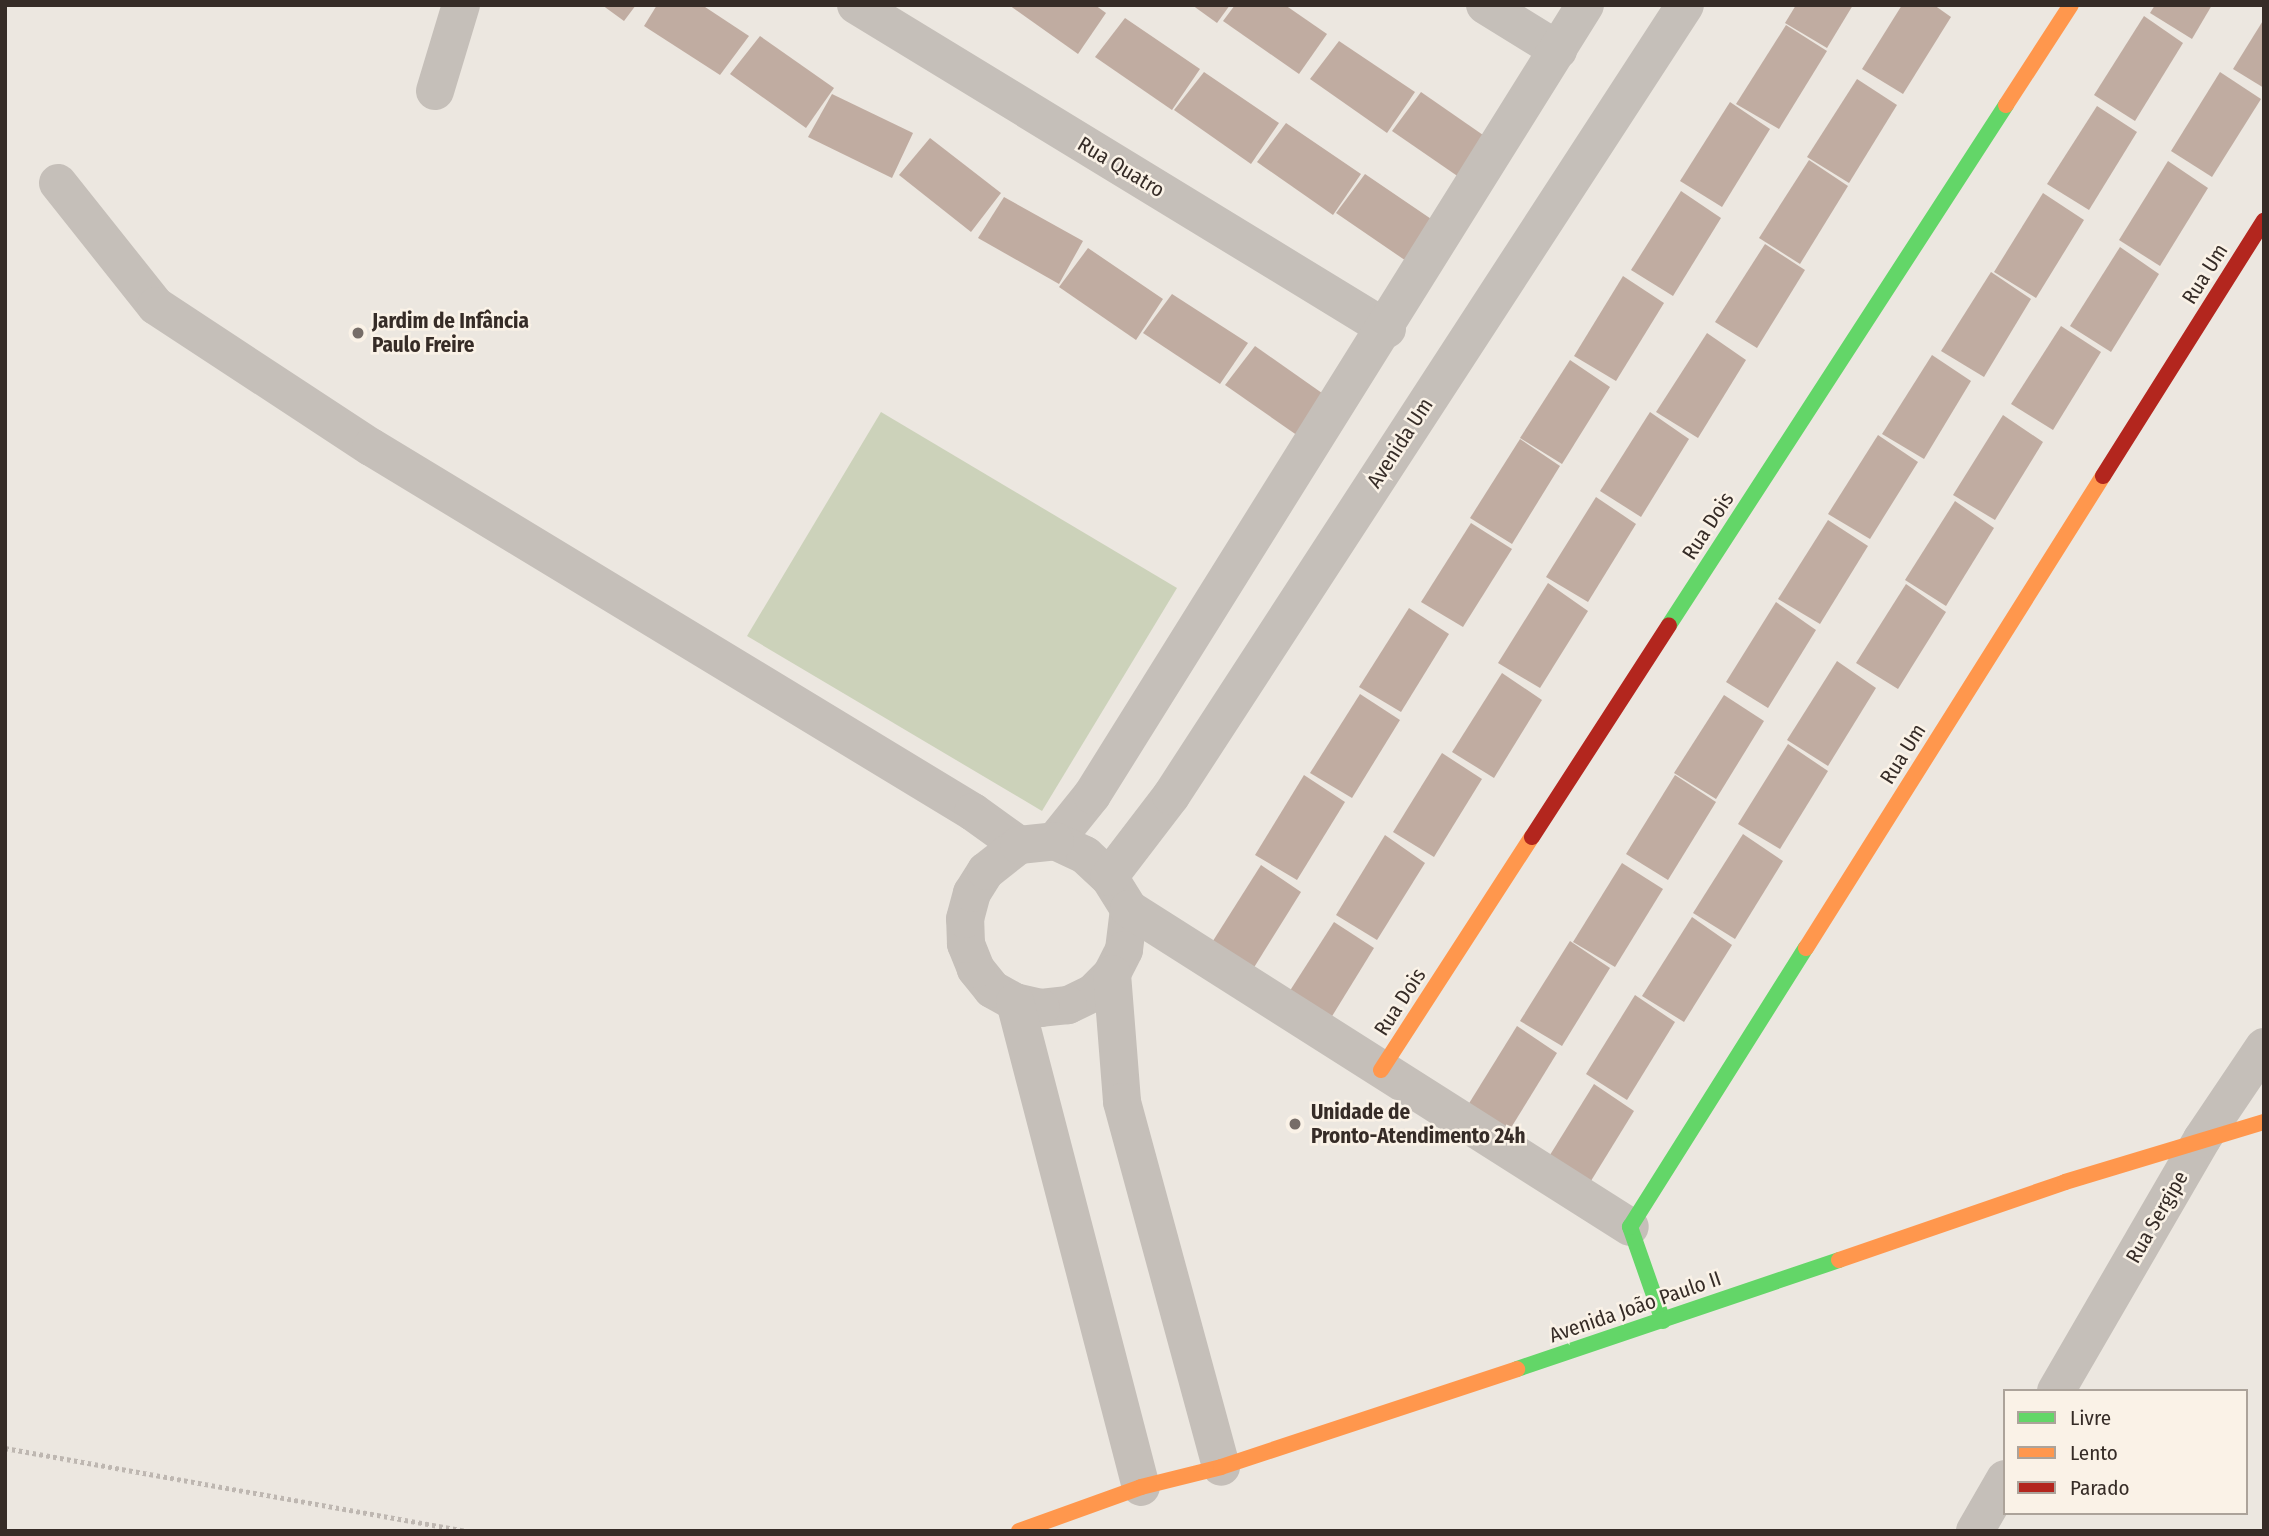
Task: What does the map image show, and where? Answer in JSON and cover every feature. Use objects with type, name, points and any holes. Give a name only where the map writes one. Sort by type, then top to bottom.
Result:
[{"type":"street","points":[[435,91],[461,5]]},
{"type":"street","name":"Rua Quatro","points":[[856,5],[1387,329]]},
{"type":"street","points":[[1485,5],[1558,50]]},
{"type":"street","points":[[1129,909],[1124,950],[1112,974],[1093,993],[1068,1005],[1041,1008],[1015,1002],[992,989],[976,969],[966,944],[965,919],[972,893],[986,871],[1037,843],[1092,795],[1387,329],[1585,5]]},
{"type":"street","name":"Avenida Um","points":[[1109,877],[1171,796],[1685,5]]},
{"type":"street","name":"Rua Dois","points":[[1381,1070],[2071,5]]},
{"type":"street","points":[[58,183],[156,306],[371,446],[972,812],[1037,843],[1085,855],[1109,877],[1129,909],[1630,1227],[1663,1321]]},
{"type":"street","name":"Rua Um","points":[[1630,1227],[2264,220]]},
{"type":"street","points":[[1112,974],[1122,1102],[1221,1467]]},
{"type":"street","points":[[1015,1002],[1141,1487]]},
{"type":"street","name":"Rua Sergipe","points":[[2057,1389],[2202,1139],[2264,1047]]},
{"type":"street","name":"Avenida João Paulo II","points":[[1018,1531],[1141,1487],[1221,1467],[2202,1139],[2264,1122]]},
{"type":"street","points":[[1975,1531],[2003,1482]]},
{"type":"path","points":[[5,1448],[464,1531]]},
{"type":"green space","points":[[881,412],[1177,588],[1042,811],[747,636]]},
{"type":"building","points":[[602,5],[636,5],[624,21]]},
{"type":"building","points":[[657,5],[702,5],[749,36],[720,75],[644,26]]},
{"type":"building","points":[[1009,5],[1095,5],[1106,13],[1078,54]]},
{"type":"building","points":[[1192,5],[1230,5],[1217,23]]},
{"type":"building","points":[[1235,5],[1285,5],[1327,34],[1299,74],[1223,21]]},
{"type":"building","points":[[1796,5],[1853,5],[1827,48],[1785,23]]},
{"type":"building","points":[[1902,5],[1934,5],[1951,17],[1903,94],[1862,69]]},
{"type":"building","points":[[2155,5],[2212,5],[2192,39],[2150,13]]},
{"type":"building","points":[[2144,16],[2183,43],[2135,121],[2094,95]]},
{"type":"building","points":[[1125,18],[1200,69],[1172,110],[1095,57]]},
{"type":"building","points":[[2264,19],[2264,88],[2233,69]]},
{"type":"building","points":[[1786,25],[1827,51],[1779,129],[1736,104]]},
{"type":"building","points":[[760,36],[834,88],[806,128],[730,74]]},
{"type":"building","points":[[1339,41],[1415,92],[1387,133],[1310,79]]},
{"type":"building","points":[[1204,72],[1279,123],[1251,164],[1174,110]]},
{"type":"building","points":[[2220,72],[2261,99],[2212,177],[2171,151]]},
{"type":"building","points":[[1857,79],[1897,105],[1849,183],[1807,157]]},
{"type":"building","points":[[1421,92],[1496,144],[1469,184],[1392,131]]},
{"type":"building","points":[[832,94],[913,133],[892,178],[808,137]]},
{"type":"building","points":[[1730,102],[1770,129],[1722,207],[1680,181]]},
{"type":"building","points":[[2097,106],[2137,132],[2089,210],[2047,184]]},
{"type":"building","points":[[1286,123],[1361,174],[1333,215],[1257,162]]},
{"type":"building","points":[[930,138],[1001,193],[971,232],[899,175]]},
{"type":"building","points":[[1809,160],[1848,186],[1800,264],[1759,238]]},
{"type":"building","points":[[2168,161],[2208,188],[2160,266],[2119,240]]},
{"type":"building","points":[[1365,174],[1440,225],[1412,265],[1336,213]]},
{"type":"building","points":[[1681,191],[1721,218],[1673,296],[1631,270]]},
{"type":"building","points":[[2043,193],[2084,220],[2036,298],[1994,272]]},
{"type":"building","points":[[1004,197],[1083,241],[1059,284],[978,238]]},
{"type":"building","points":[[1765,244],[1805,270],[1757,348],[1715,322]]},
{"type":"building","points":[[2120,247],[2159,274],[2111,352],[2070,326]]},
{"type":"building","points":[[1088,248],[1163,299],[1136,340],[1059,287]]},
{"type":"building","points":[[1991,272],[2031,299],[1984,377],[1941,351]]},
{"type":"building","points":[[1623,276],[1664,303],[1616,381],[1574,356]]},
{"type":"building","points":[[1172,294],[1248,343],[1220,384],[1143,333]]},
{"type":"building","points":[[2061,326],[2101,352],[2053,430],[2011,404]]},
{"type":"building","points":[[1707,333],[1746,360],[1698,438],[1656,412]]},
{"type":"building","points":[[1255,346],[1329,398],[1301,438],[1225,385]]},
{"type":"building","points":[[1932,355],[1971,381],[1924,459],[1882,434]]},
{"type":"building","points":[[1570,360],[1610,387],[1562,464],[1520,438]]},
{"type":"building","points":[[1650,412],[1689,439],[1641,517],[1600,491]]},
{"type":"building","points":[[2003,415],[2043,442],[1995,520],[1953,495]]},
{"type":"building","points":[[1878,435],[1918,462],[1870,539],[1828,514]]},
{"type":"building","points":[[1520,439],[1560,466],[1512,544],[1470,518]]},
{"type":"building","points":[[1596,497],[1636,524],[1588,602],[1546,577]]},
{"type":"building","points":[[1955,501],[1994,528],[1946,606],[1905,580]]},
{"type":"building","points":[[1828,520],[1868,546],[1820,624],[1778,599]]},
{"type":"building","points":[[1471,523],[1512,549],[1463,627],[1421,602]]},
{"type":"building","points":[[1548,583],[1588,611],[1540,688],[1498,663]]},
{"type":"building","points":[[1906,584],[1946,612],[1898,689],[1856,663]]},
{"type":"building","points":[[1776,602],[1816,630],[1768,708],[1726,682]]},
{"type":"building","points":[[1409,608],[1449,634],[1401,712],[1359,687]]},
{"type":"building","points":[[1837,661],[1876,688],[1828,766],[1787,740]]},
{"type":"building","points":[[1502,673],[1542,700],[1494,778],[1452,752]]},
{"type":"building","points":[[1360,694],[1400,720],[1352,798],[1310,773]]},
{"type":"building","points":[[1724,695],[1764,721],[1716,799],[1674,773]]},
{"type":"building","points":[[1788,744],[1828,771],[1780,849],[1738,824]]},
{"type":"building","points":[[1442,753],[1482,779],[1434,857],[1393,832]]},
{"type":"building","points":[[1304,775],[1345,802],[1297,880],[1255,855]]},
{"type":"building","points":[[1675,775],[1716,802],[1668,880],[1626,854]]},
{"type":"building","points":[[1743,834],[1783,861],[1735,939],[1693,913]]},
{"type":"building","points":[[1385,835],[1425,863],[1377,940],[1336,915]]},
{"type":"building","points":[[1622,863],[1663,889],[1615,967],[1573,942]]},
{"type":"building","points":[[1261,865],[1301,892],[1253,969],[1211,944]]},
{"type":"building","points":[[1692,917],[1732,945],[1684,1022],[1642,996]]},
{"type":"building","points":[[1334,922],[1374,948],[1326,1026],[1284,1000]]},
{"type":"building","points":[[1570,941],[1610,968],[1562,1046],[1520,1021]]},
{"type":"building","points":[[1635,995],[1675,1022],[1627,1100],[1586,1074]]},
{"type":"building","points":[[1517,1026],[1557,1053],[1509,1131],[1468,1105]]},
{"type":"building","points":[[1594,1084],[1634,1111],[1586,1189],[1545,1163]]},
{"type":"traffic: fast","points":[[1669,625],[2006,105]]},
{"type":"traffic: fast","points":[[1663,1321],[1630,1227],[1806,948]]},
{"type":"traffic: fast","points":[[1517,1369],[1839,1260]]},
{"type":"traffic: slow","points":[[2006,105],[2071,5]]},
{"type":"traffic: slow","points":[[1806,948],[2103,476]]},
{"type":"traffic: slow","points":[[1381,1070],[1532,837]]},
{"type":"traffic: slow","points":[[1839,1260],[2065,1182],[2264,1122]]},
{"type":"traffic: slow","points":[[1019,1531],[1141,1487],[1221,1467],[1517,1369]]},
{"type":"traffic: jam","points":[[2103,476],[2264,220]]},
{"type":"traffic: jam","points":[[1532,837],[1669,625]]},
{"type":"place","name":"Jardim de Infância Paulo Freire","points":[[358,333]]},
{"type":"place","name":"Unidade de Pronto-Atendimento 24h","points":[[1295,1124]]}]
